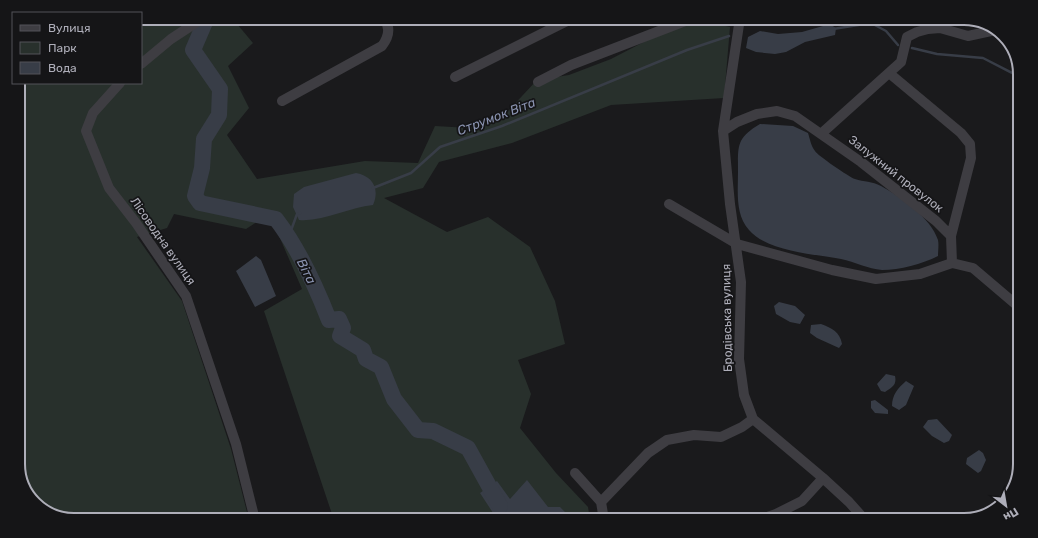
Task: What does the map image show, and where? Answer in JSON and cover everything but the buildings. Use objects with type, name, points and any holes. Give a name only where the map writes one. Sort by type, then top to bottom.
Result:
[{"type":"street","points":[[142,63],[171,39],[193,25]]},
{"type":"street","points":[[282,101],[382,46],[388,35],[387,25]]},
{"type":"street","points":[[455,77],[559,25]]},
{"type":"street","points":[[538,82],[571,65],[675,25]]},
{"type":"street","name":"Бродівська вулиця","points":[[739,25],[723,131],[741,282],[739,359],[744,395],[753,418],[823,478],[859,513]]},
{"type":"street","points":[[822,133],[900,62],[907,37],[917,32],[940,28],[968,36],[989,32]]},
{"type":"street","points":[[889,73],[961,133],[970,144],[971,158],[951,236],[952,263]]},
{"type":"street","name":"Лісоводна вулиця","points":[[119,84],[93,113],[86,131],[109,188],[136,222],[186,296],[236,444],[253,513]]},
{"type":"street","name":"Залужний провулок","points":[[723,131],[737,122],[757,114],[777,112],[795,116],[822,133],[936,221],[951,236]]},
{"type":"street","points":[[669,204],[737,244],[832,270],[876,279],[920,274],[952,263],[972,268],[1013,302]]},
{"type":"street","points":[[601,502],[648,453],[667,440],[694,434],[721,437],[742,427],[753,418]]},
{"type":"street","points":[[575,473],[601,502],[603,513]]},
{"type":"street","points":[[778,513],[802,501],[823,478]]},
{"type":"green space","points":[[142,25],[190,25],[174,41],[200,25],[238,25],[253,43],[228,66],[249,108],[227,135],[257,179],[365,161],[418,163],[435,126],[469,128],[507,112],[537,80],[569,75],[611,59],[677,25],[721,25],[730,27],[724,98],[611,105],[512,143],[439,162],[423,188],[384,198],[447,232],[488,217],[530,247],[555,301],[565,344],[518,360],[531,394],[520,428],[556,473],[588,507],[589,513],[332,513],[264,311],[302,289],[273,222],[263,218],[246,229],[174,214],[167,228],[137,237],[182,301],[231,449],[247,513],[67,513],[47,505],[37,496],[30,486],[25,467],[25,84],[142,84]]},
{"type":"water","points":[[831,25],[836,28],[835,35],[805,42],[786,52],[775,54],[756,52],[746,48],[748,37],[760,31],[778,34],[802,32]]},
{"type":"water","points":[[760,124],[793,126],[808,133],[815,151],[821,157],[855,179],[881,186],[906,202],[922,216],[934,232],[938,240],[938,256],[911,266],[882,270],[841,259],[780,248],[757,237],[745,224],[739,210],[738,156],[742,138]]},
{"type":"water","points":[[356,173],[367,177],[374,184],[376,194],[373,205],[355,208],[318,219],[299,220],[293,207],[294,194],[304,187]]},
{"type":"water","points":[[256,256],[261,260],[276,296],[255,307],[236,271]]},
{"type":"water","points":[[779,302],[795,306],[805,315],[800,324],[790,322],[776,314],[774,306]]},
{"type":"water","points":[[821,324],[837,333],[842,344],[839,348],[817,338],[810,333],[811,325]]},
{"type":"water","points":[[886,374],[895,376],[895,382],[893,386],[885,392],[881,391],[877,384]]},
{"type":"water","points":[[906,381],[914,386],[906,405],[899,410],[892,406],[893,398],[898,389]]},
{"type":"water","points":[[875,400],[888,410],[888,414],[875,413],[871,408],[871,401]]},
{"type":"water","points":[[937,419],[952,435],[949,441],[944,443],[932,436],[923,427],[928,420]]},
{"type":"water","points":[[979,450],[983,453],[986,460],[981,471],[978,473],[966,464],[967,458]]},
{"type":"water","points":[[527,480],[548,507],[560,507],[566,513],[493,513],[480,493],[497,481],[510,499]]},
{"type":"waterway","name":"Віта","points":[[204,25],[193,50],[220,89],[219,115],[204,139],[202,168],[195,196],[200,203],[276,219],[292,242],[306,267],[329,320],[339,319],[343,328],[340,336],[363,350],[366,359],[381,367],[394,399],[418,430],[433,431],[468,448],[500,506]]},
{"type":"waterway","name":"Струмок Віта","points":[[833,29],[858,25]]},
{"type":"waterway","name":"Струмок Віта","points":[[875,25],[886,31],[898,45]]},
{"type":"waterway","name":"Струмок Віта","points":[[373,188],[411,173],[440,147],[502,126],[687,50],[729,36]]},
{"type":"waterway","name":"Струмок Віта","points":[[912,48],[937,54],[983,58],[1013,73]]},
{"type":"waterway","name":"Струмок Віта","points":[[289,236],[297,214],[300,213]]}]
